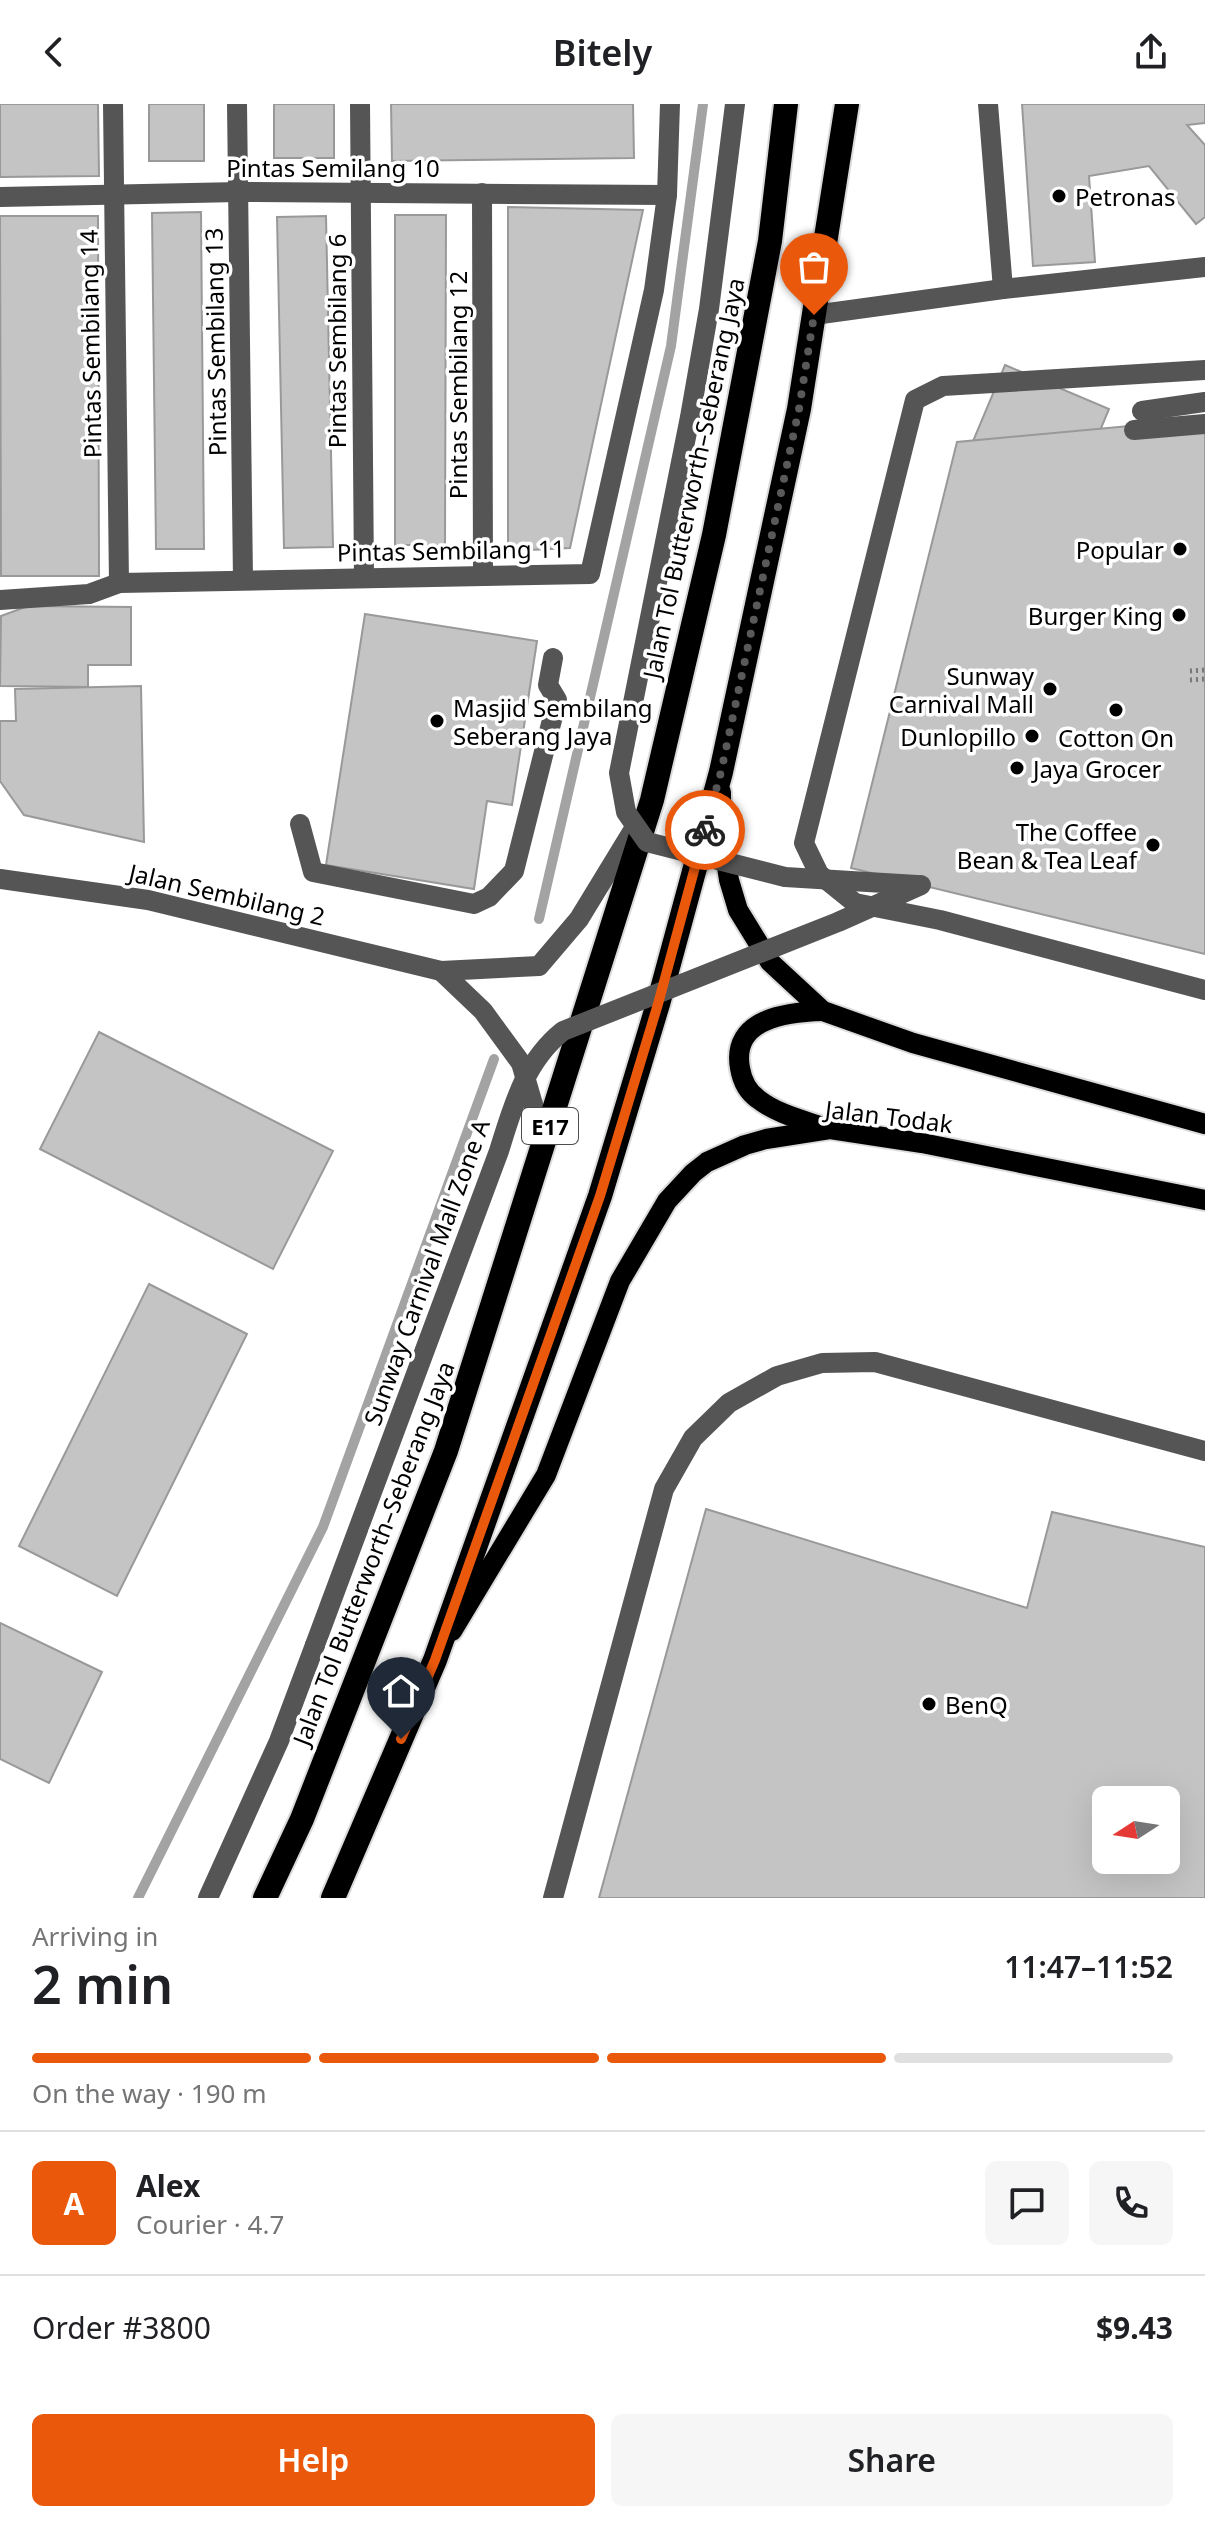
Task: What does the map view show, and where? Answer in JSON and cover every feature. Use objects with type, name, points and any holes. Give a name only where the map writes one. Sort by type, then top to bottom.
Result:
[{"type":"highway","name":"Jalan Tol Butterworth–Seberang Jaya","points":[[265,1898],[302,1819],[446,1451],[652,800],[723,488],[770,241],[786,104]]},
{"type":"highway","points":[[333,1898],[435,1660],[600,1196],[658,1004],[721,772],[799,409],[847,104]]},
{"type":"main road","points":[[721,772],[721,827],[729,880],[738,910],[770,962],[823,1011]]},
{"type":"main road","points":[[830,1129],[776,1110],[756,1098],[745,1083],[739,1062],[744,1039],[752,1028],[766,1020],[795,1012],[823,1011],[913,1043],[1205,1124]]},
{"type":"main road","name":"Jalan Todak","points":[[435,1660],[546,1475],[620,1281],[667,1201],[707,1162],[745,1145],[830,1129],[922,1143],[1205,1200]]},
{"type":"street","name":"Pintas Sembilang 14","points":[[113,104],[119,583]]},
{"type":"street","name":"Pintas Sembilang 13","points":[[237,104],[243,580]]},
{"type":"street","name":"Pintas Sembilang 6","points":[[360,104],[364,578]]},
{"type":"street","points":[[667,195],[670,104]]},
{"type":"street","name":"Sunway Carnival Mall Zone A","points":[[208,1898],[279,1741],[494,1165],[519,1088],[545,1045],[563,1031],[838,922],[921,885],[785,877],[647,842],[626,812],[619,773],[693,402],[709,309],[735,104]]},
{"type":"street","points":[[988,104],[1003,289]]},
{"type":"street","name":"Pintas Semilang 10","points":[[0,197],[239,192],[667,195]]},
{"type":"street","name":"Pintas Sembilang 12","points":[[482,193],[483,576]]},
{"type":"street","name":"Pintas Sembilang 11","points":[[0,600],[89,594],[119,583],[590,574],[654,290],[667,195]]},
{"type":"street","points":[[814,315],[1003,289],[1205,267]]},
{"type":"street","points":[[1205,370],[943,386],[915,400],[804,843],[819,874],[855,903],[940,920],[1205,990]]},
{"type":"street","points":[[1205,402],[1138,420],[1205,424]]},
{"type":"street","points":[[300,824],[313,872],[474,904],[489,897],[514,871],[557,700],[548,685],[553,658]]},
{"type":"street","name":"Jalan Sembilang 2","points":[[0,879],[148,900],[441,971],[539,966],[579,919],[652,800]]},
{"type":"street","name":"Jalan Sembilang 2","points":[[441,971],[483,1011],[521,1063],[544,1142]]},
{"type":"street","points":[[553,1898],[664,1489],[693,1438],[729,1403],[777,1376],[807,1367],[822,1363],[875,1362],[1205,1451]]},
{"type":"path","points":[[1190,671],[1205,670]]},
{"type":"path","points":[[1190,680],[1205,679]]},
{"type":"building","points":[[0,104],[98,104],[99,176],[0,177]]},
{"type":"building","points":[[149,104],[204,104],[204,161],[149,161]]},
{"type":"building","points":[[274,104],[334,104],[334,158],[274,158]]},
{"type":"building","points":[[391,104],[633,104],[634,158],[392,161]]},
{"type":"building","name":"Petronas","points":[[1022,104],[1205,104],[1205,123],[1187,125],[1205,145],[1205,217],[1196,224],[1149,166],[1089,176],[1095,262],[1033,266]]},
{"type":"building","points":[[508,207],[643,210],[570,548],[508,551]]},
{"type":"building","points":[[201,212],[204,549],[156,549],[152,213]]},
{"type":"building","points":[[395,215],[446,215],[445,545],[395,545]]},
{"type":"building","points":[[0,216],[98,216],[99,576],[1,576]]},
{"type":"building","points":[[326,216],[333,547],[284,548],[277,217]]},
{"type":"building","points":[[1005,365],[1109,409],[1067,510],[963,465]]},
{"type":"building","name":"Sunway Carnival Mall","points":[[1205,419],[1205,954],[851,868],[957,442]]},
{"type":"building","points":[[28,606],[131,607],[131,665],[88,665],[88,687],[0,686],[1,616]]},
{"type":"building","name":"Masjid Sembilang Seberang Jaya","points":[[365,614],[537,641],[512,805],[487,801],[474,889],[326,865]]},
{"type":"building","points":[[141,686],[144,842],[24,815],[0,781],[0,721],[16,721],[15,689]]},
{"type":"building","points":[[99,1032],[333,1151],[273,1269],[40,1149]]},
{"type":"building","points":[[149,1284],[247,1334],[117,1596],[19,1546]]},
{"type":"building","name":"BenQ","points":[[706,1509],[1027,1608],[1052,1512],[1205,1547],[1205,1898],[599,1898]]},
{"type":"building","points":[[0,1623],[102,1672],[49,1783],[0,1759]]},
{"type":"waterway","points":[[539,919],[671,346],[703,104]]},
{"type":"waterway","points":[[138,1898],[323,1527],[494,1059]]},
{"type":"way so far","points":[[705,830],[721,772],[799,409],[814,315]]},
{"type":"place","name":"Petronas","points":[[1059,196]]},
{"type":"place","name":"Popular","points":[[1180,549]]},
{"type":"place","name":"Burger King","points":[[1179,615]]},
{"type":"place","name":"Sunway Carnival Mall","points":[[1050,689]]},
{"type":"place","name":"Cotton On","points":[[1116,710]]},
{"type":"place","name":"Masjid Sembilang Seberang Jaya","points":[[437,721]]},
{"type":"place","name":"Dunlopillo","points":[[1032,736]]},
{"type":"place","name":"Jaya Grocer","points":[[1017,768]]},
{"type":"place","name":"The Coffee Bean & Tea Leaf","points":[[1153,845]]},
{"type":"place","name":"BenQ","points":[[929,1704]]},
{"type":"route","points":[[401,1739],[435,1660],[600,1196],[658,1004],[705,830]]}]
